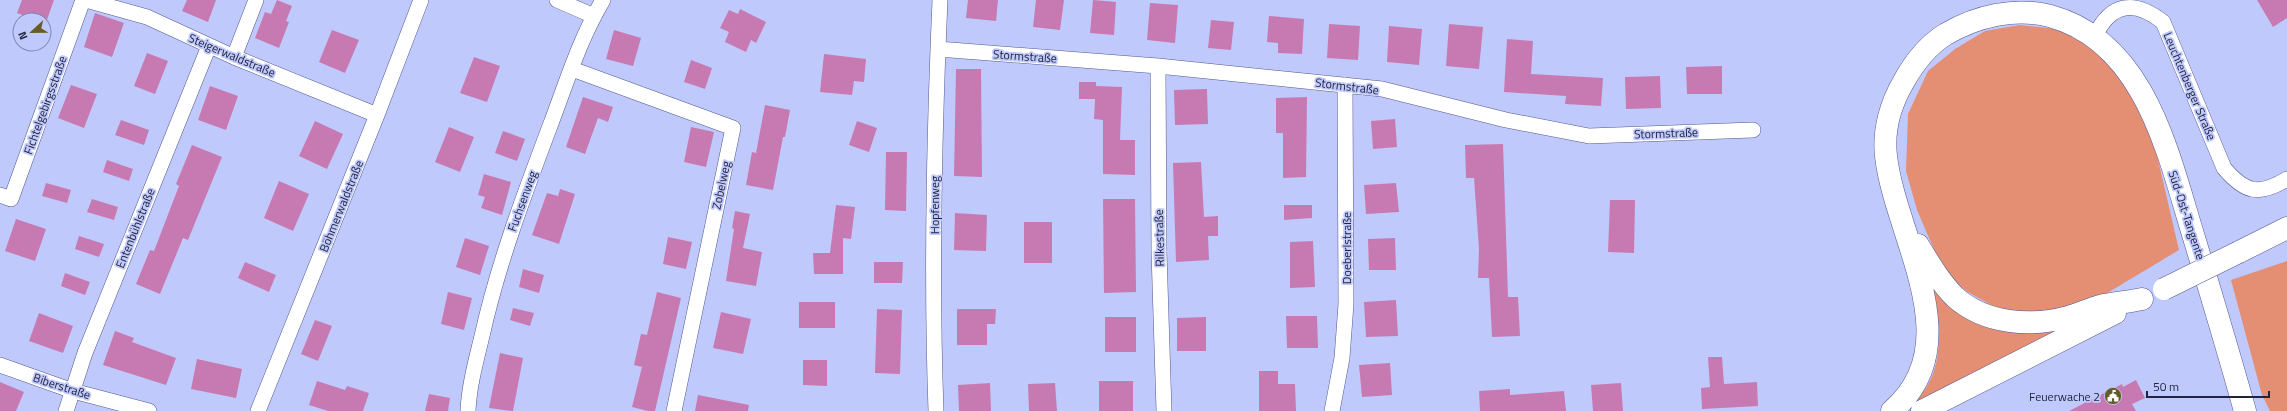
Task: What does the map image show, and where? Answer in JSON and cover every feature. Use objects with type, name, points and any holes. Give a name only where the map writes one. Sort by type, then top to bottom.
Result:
[{"type":"main road","name":"Süd-Ost-Tangente","points":[[1892,411],[1906,398],[1921,369],[1928,337],[1927,307],[1902,220],[1886,154],[1889,115],[1893,99],[1910,69],[1926,51],[1942,37],[1960,26],[1981,17],[2022,12],[2059,18],[2095,36],[2109,48],[2125,66],[2149,106],[2176,178],[2245,411]]},
{"type":"main road","points":[[1902,220],[1942,283],[1956,298],[1974,310],[1997,318],[2018,323],[2042,322],[2068,317],[2098,307],[2142,299]]},
{"type":"main road","points":[[1922,411],[2142,299],[2287,228]]},
{"type":"main road","points":[[2245,249],[2287,246]]},
{"type":"street","name":"Steigerwaldstraße","points":[[84,0],[147,17],[234,57],[378,115]]},
{"type":"street","name":"Fichtelgebirgsstraße","points":[[0,195],[11,199],[84,0]]},
{"type":"street","points":[[234,57],[256,0]]},
{"type":"street","name":"Böhmerwaldstraße","points":[[258,411],[378,115],[421,0]]},
{"type":"street","points":[[556,0],[594,16]]},
{"type":"street","name":"Fuchsenweg","points":[[468,411],[473,374],[493,291],[516,215],[572,69],[594,16],[604,0]]},
{"type":"street","name":"Hopfenweg","points":[[936,411],[933,332],[935,129],[940,0]]},
{"type":"street","name":"Leuchtenberger Straße","points":[[2095,36],[2102,21],[2115,6],[2133,1],[2148,7],[2163,22],[2224,168],[2236,182],[2251,190],[2265,189],[2287,179]]},
{"type":"street","name":"Entenbühlstraße","points":[[66,411],[85,353],[209,46]]},
{"type":"street","name":"Stormstraße","points":[[938,49],[1158,66],[1382,89],[1506,120],[1589,136],[1753,130]]},
{"type":"street","name":"Rilkestraße","points":[[1158,66],[1159,252],[1164,411]]},
{"type":"street","name":"Zobelweg","points":[[572,69],[733,128],[674,411]]},
{"type":"street","name":"Doeberlstraße","points":[[1332,411],[1342,358],[1346,304],[1345,85]]},
{"type":"street","name":"Biberstraße","points":[[0,365],[73,391],[149,411]]},
{"type":"shaded area","points":[[2020,25],[2057,29],[2087,42],[2133,91],[2153,138],[2179,250],[2094,301],[2030,316],[2000,310],[1966,291],[1942,268],[1917,210],[1906,171],[1908,114],[1928,71],[1955,49],[1985,31]]},
{"type":"shaded area","points":[[2287,261],[2287,411],[2270,411],[2262,395],[2231,280]]},
{"type":"shaded area","points":[[1930,276],[1961,309],[2059,330],[1905,411],[1926,388],[1936,361],[1938,333]]},
{"type":"building","points":[[22,0],[54,0],[50,12],[17,12]]},
{"type":"building","points":[[187,0],[216,0],[208,22],[182,11]]},
{"type":"building","points":[[277,0],[292,6],[286,21],[289,22],[279,48],[255,38],[265,12],[271,14]]},
{"type":"building","points":[[968,0],[998,0],[996,21],[966,18]]},
{"type":"building","points":[[1036,0],[1064,0],[1060,30],[1033,27]]},
{"type":"building","points":[[1093,0],[1116,2],[1114,35],[1090,33]]},
{"type":"building","points":[[2257,0],[2287,0],[2287,18],[2273,27]]},
{"type":"building","points":[[1150,3],[1178,5],[1175,43],[1147,40]]},
{"type":"building","points":[[740,9],[766,22],[756,43],[751,40],[746,52],[725,42],[729,32],[720,28],[729,10],[738,14]]},
{"type":"building","points":[[95,13],[124,23],[112,57],[84,47]]},
{"type":"building","points":[[1269,16],[1304,19],[1302,54],[1278,53],[1278,43],[1267,42]]},
{"type":"building","points":[[1211,20],[1234,22],[1231,50],[1208,48]]},
{"type":"building","points":[[1329,24],[1360,26],[1358,60],[1327,58]]},
{"type":"building","points":[[1449,24],[1483,27],[1479,69],[1446,66]]},
{"type":"building","points":[[1389,26],[1422,29],[1419,65],[1387,62]]},
{"type":"building","points":[[332,30],[359,40],[345,73],[319,62]]},
{"type":"building","points":[[614,30],[641,38],[633,66],[606,59]]},
{"type":"building","points":[[1507,39],[1533,41],[1531,74],[1603,78],[1601,106],[1565,104],[1566,96],[1504,92]]},
{"type":"building","points":[[147,53],[168,61],[155,94],[134,86]]},
{"type":"building","points":[[824,54],[866,59],[864,82],[854,81],[852,95],[820,92]]},
{"type":"building","points":[[474,57],[500,66],[487,102],[460,93]]},
{"type":"building","points":[[691,60],[712,68],[705,89],[684,82]]},
{"type":"building","points":[[1722,66],[1722,94],[1687,94],[1686,67]]},
{"type":"building","points":[[956,69],[981,69],[982,177],[954,176]]},
{"type":"building","points":[[1660,76],[1661,108],[1626,109],[1625,77]]},
{"type":"building","points":[[1079,82],[1096,82],[1096,86],[1122,87],[1120,140],[1135,140],[1135,175],[1103,174],[1103,120],[1094,119],[1095,99],[1079,99]]},
{"type":"building","points":[[71,85],[97,94],[84,128],[58,118]]},
{"type":"building","points":[[210,86],[238,96],[226,130],[198,120]]},
{"type":"building","points":[[1207,89],[1208,124],[1175,125],[1174,90]]},
{"type":"building","points":[[583,97],[613,107],[608,122],[598,118],[585,154],[566,147]]},
{"type":"building","points":[[1307,97],[1306,177],[1283,178],[1283,133],[1276,133],[1276,98]]},
{"type":"building","points":[[765,105],[790,110],[785,137],[783,137],[773,190],[746,185],[752,152],[756,153]]},
{"type":"building","points":[[1395,119],[1397,147],[1373,149],[1371,121]]},
{"type":"building","points":[[121,120],[149,130],[144,145],[115,135]]},
{"type":"building","points":[[315,121],[343,134],[327,169],[299,156]]},
{"type":"building","points":[[857,121],[877,128],[869,152],[849,145]]},
{"type":"building","points":[[449,127],[474,137],[460,172],[435,162]]},
{"type":"building","points":[[691,127],[714,132],[706,167],[684,162]]},
{"type":"building","points":[[503,131],[525,139],[517,161],[495,153]]},
{"type":"building","points":[[1503,144],[1508,297],[1518,297],[1520,336],[1492,337],[1489,278],[1478,278],[1479,249],[1474,178],[1466,178],[1465,145]]},
{"type":"building","points":[[192,145],[222,157],[188,240],[183,238],[160,294],[136,284],[150,250],[154,251],[179,186],[176,184]]},
{"type":"building","points":[[886,152],[907,152],[906,211],[885,210]]},
{"type":"building","points":[[107,160],[133,169],[129,181],[103,172]]},
{"type":"building","points":[[1201,162],[1204,217],[1218,216],[1218,236],[1208,236],[1209,260],[1176,262],[1173,163]]},
{"type":"building","points":[[484,174],[511,182],[502,215],[481,208],[485,197],[478,195]]},
{"type":"building","points":[[279,181],[309,194],[293,231],[264,218]]},
{"type":"building","points":[[46,183],[71,190],[67,203],[42,196]]},
{"type":"building","points":[[1396,183],[1399,212],[1366,214],[1364,185]]},
{"type":"building","points":[[560,189],[575,194],[559,244],[532,235],[547,193],[558,196]]},
{"type":"building","points":[[92,199],[118,207],[114,220],[87,212]]},
{"type":"building","points":[[1103,199],[1135,199],[1136,292],[1104,293]]},
{"type":"building","points":[[1610,200],[1635,200],[1634,253],[1608,252]]},
{"type":"building","points":[[836,205],[855,207],[851,239],[843,238],[843,274],[814,274],[813,253],[830,253]]},
{"type":"building","points":[[1284,205],[1312,205],[1312,218],[1284,220]]},
{"type":"building","points":[[735,211],[750,214],[743,248],[762,252],[756,286],[726,281],[734,229],[732,228]]},
{"type":"building","points":[[955,213],[987,215],[986,251],[954,250]]},
{"type":"building","points":[[16,219],[46,229],[35,261],[5,251]]},
{"type":"building","points":[[1024,222],[1052,222],[1052,263],[1024,263]]},
{"type":"building","points":[[79,236],[104,244],[99,257],[75,249]]},
{"type":"building","points":[[668,237],[692,242],[686,269],[663,264]]},
{"type":"building","points":[[465,238],[489,246],[480,275],[456,267]]},
{"type":"building","points":[[1395,238],[1396,270],[1369,270],[1368,239]]},
{"type":"building","points":[[1313,241],[1315,287],[1290,288],[1290,242]]},
{"type":"building","points":[[245,262],[276,275],[269,292],[238,278]]},
{"type":"building","points":[[874,262],[903,262],[902,283],[874,283]]},
{"type":"building","points":[[523,269],[544,275],[539,293],[519,287]]},
{"type":"building","points":[[65,273],[90,282],[85,295],[61,286]]},
{"type":"building","points":[[448,292],[472,298],[464,330],[441,324]]},
{"type":"building","points":[[657,292],[681,298],[655,411],[648,411],[632,407],[642,367],[634,365],[641,334],[647,335]]},
{"type":"building","points":[[1396,300],[1398,336],[1366,337],[1364,302]]},
{"type":"building","points":[[799,302],[835,302],[835,328],[799,328]]},
{"type":"building","points":[[513,308],[534,313],[530,326],[510,320]]},
{"type":"building","points":[[877,309],[902,310],[900,374],[875,373]]},
{"type":"building","points":[[957,309],[996,309],[995,324],[987,324],[987,345],[957,345]]},
{"type":"building","points":[[721,312],[751,319],[743,354],[713,348]]},
{"type":"building","points":[[39,313],[73,326],[63,353],[29,341]]},
{"type":"building","points":[[1286,316],[1317,316],[1318,348],[1287,348]]},
{"type":"building","points":[[1105,317],[1136,317],[1136,352],[1105,352]]},
{"type":"building","points":[[1206,317],[1206,351],[1177,351],[1177,318]]},
{"type":"building","points":[[315,320],[332,326],[318,361],[301,354]]},
{"type":"building","points":[[115,331],[134,338],[132,342],[176,358],[166,385],[103,365]]},
{"type":"building","points":[[500,353],[523,358],[513,411],[489,408]]},
{"type":"building","points":[[1708,357],[1722,357],[1724,384],[1757,382],[1758,406],[1702,409],[1701,388],[1710,387]]},
{"type":"building","points":[[197,359],[242,369],[236,398],[191,389]]},
{"type":"building","points":[[803,360],[827,360],[827,386],[803,385]]},
{"type":"building","points":[[1390,363],[1392,395],[1362,397],[1359,365]]},
{"type":"building","points":[[1259,371],[1278,371],[1278,384],[1295,384],[1296,411],[1259,411]]},
{"type":"building","name":"Feuerwache 2","points":[[2136,380],[2145,398],[2132,404],[2136,411],[2069,411],[2122,384],[2123,387]]},
{"type":"building","points":[[317,381],[345,390],[347,386],[369,393],[363,411],[328,411],[309,405]]},
{"type":"building","points":[[1099,381],[1133,381],[1133,411],[1099,411]]},
{"type":"building","points":[[0,382],[24,392],[16,411],[0,411]]},
{"type":"building","points":[[990,383],[991,411],[959,411],[958,385]]},
{"type":"building","points":[[1055,383],[1057,411],[1029,411],[1028,384]]},
{"type":"building","points":[[1621,383],[1623,411],[1593,411],[1591,385]]},
{"type":"building","points":[[1510,389],[1510,395],[1564,391],[1566,411],[1480,411],[1479,391]]},
{"type":"building","points":[[429,394],[450,398],[448,411],[425,411]]},
{"type":"building","points":[[698,395],[749,405],[748,411],[695,411]]},
{"type":"place","name":"Feuerwache 2","points":[[2113,396]]}]
